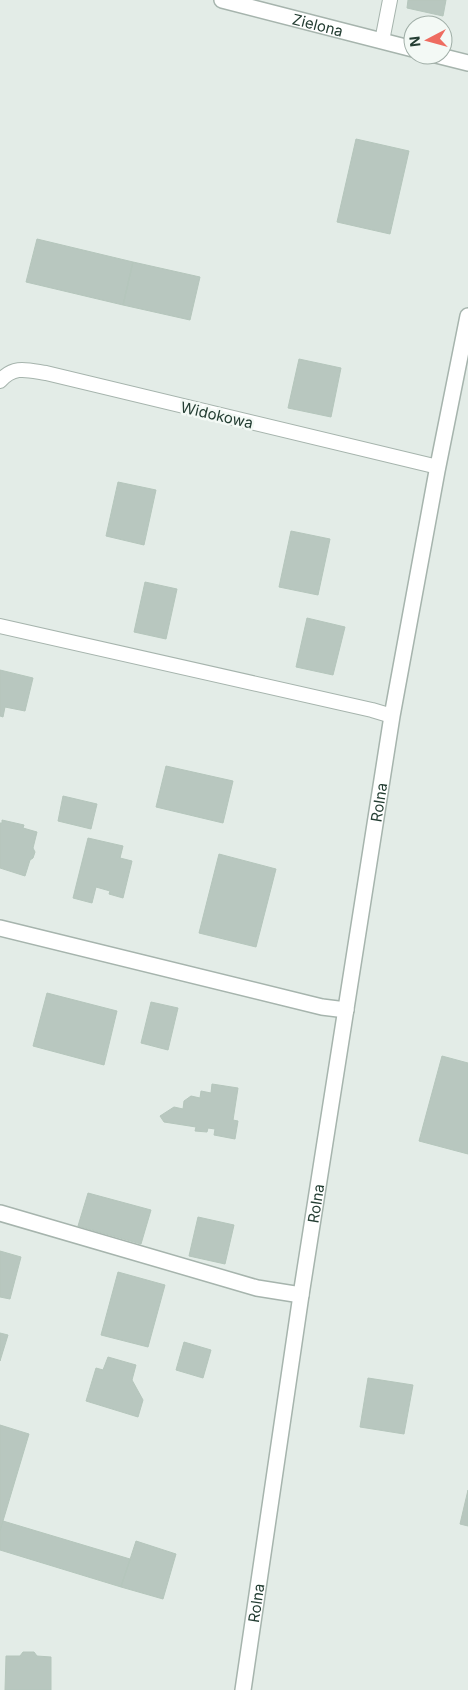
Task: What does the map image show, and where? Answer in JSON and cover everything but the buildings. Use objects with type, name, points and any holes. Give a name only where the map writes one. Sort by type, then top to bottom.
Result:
[{"type":"street","name":"Zielona","points":[[222,0],[403,46]]},
{"type":"street","points":[[453,59],[468,63]]},
{"type":"street","name":"Rolna","points":[[243,1690],[301,1294],[392,716],[468,316]]},
{"type":"street","points":[[0,928],[322,1007],[346,1010]]},
{"type":"street","points":[[0,1213],[257,1288],[301,1294]]},
{"type":"lane","points":[[382,41],[390,0]]},
{"type":"lane","name":"Widokowa","points":[[0,381],[8,373],[22,369],[46,373],[438,468]]},
{"type":"lane","points":[[0,626],[392,716]]}]
